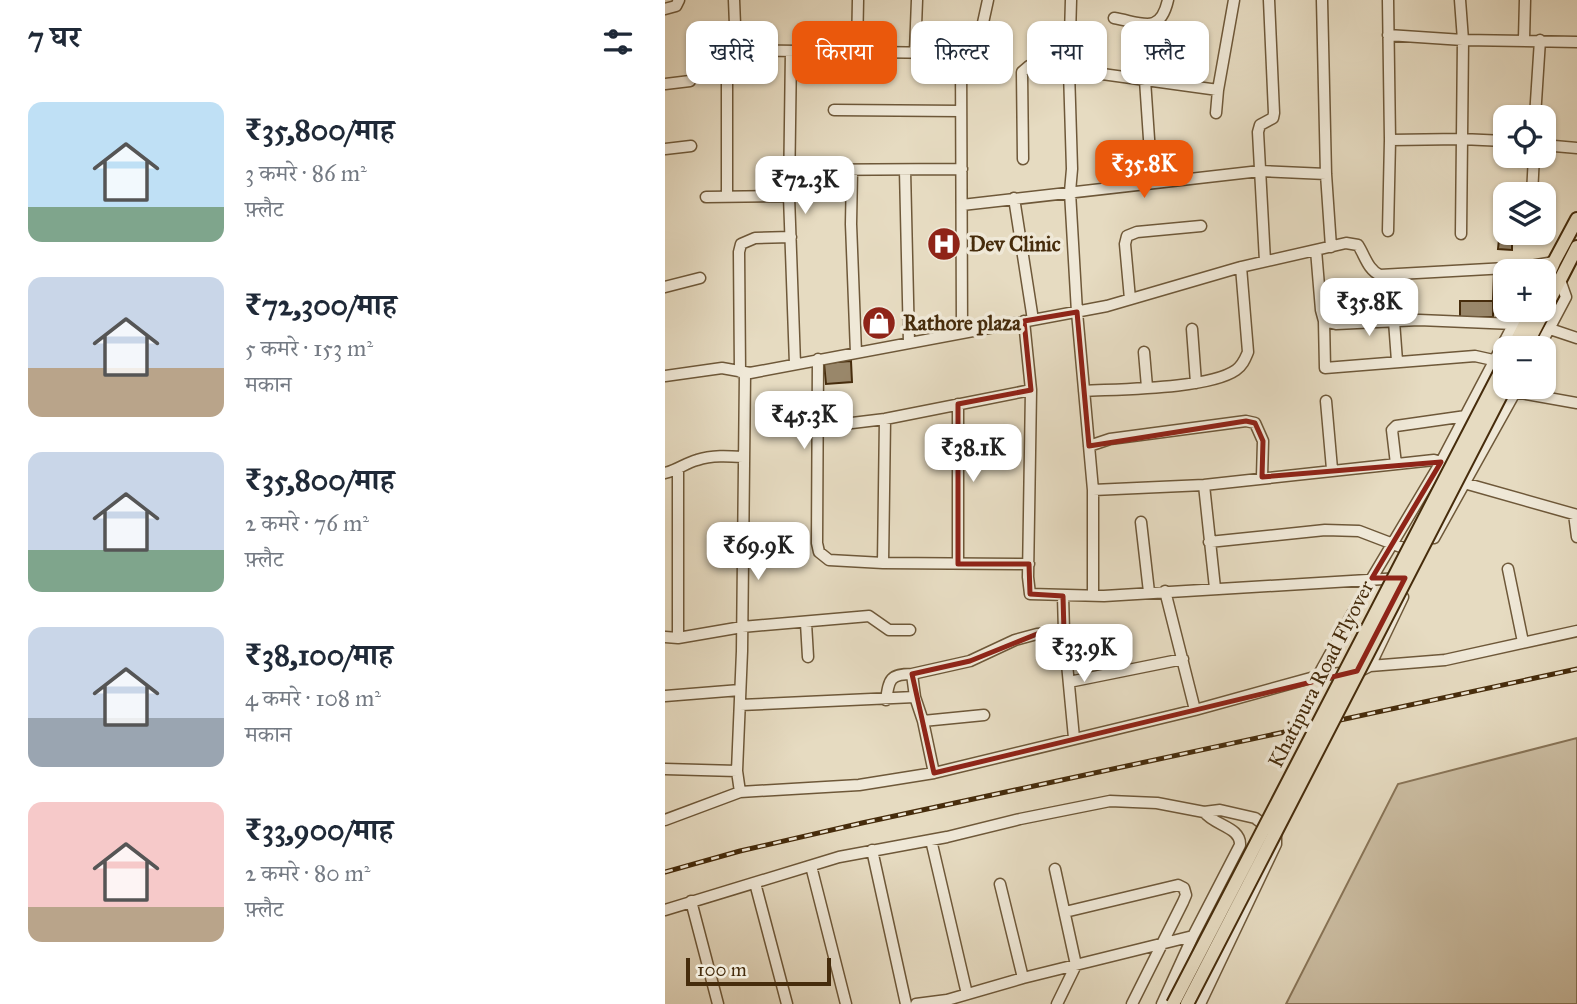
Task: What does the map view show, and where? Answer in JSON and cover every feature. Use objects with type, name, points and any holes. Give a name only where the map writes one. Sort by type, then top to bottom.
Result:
[{"type":"main road","points":[[1556,264],[1577,219]]},
{"type":"main road","points":[[1556,269],[1577,247]]},
{"type":"main road","name":"Khatipura Road Flyover","points":[[1173,1004],[1493,373]]},
{"type":"main road","name":"Khatipura Road Flyover","points":[[1187,1004],[1507,399]]},
{"type":"street","points":[[665,9],[675,6],[679,0]]},
{"type":"street","points":[[733,21],[734,0]]},
{"type":"street","points":[[858,0],[858,21]]},
{"type":"street","points":[[916,21],[917,0]]},
{"type":"street","points":[[983,21],[988,0]]},
{"type":"street","points":[[1070,0],[1070,21]]},
{"type":"street","points":[[1114,18],[1152,24],[1160,21],[1168,0]]},
{"type":"street","points":[[1216,113],[1234,0]]},
{"type":"street","points":[[1265,261],[1258,132],[1261,125],[1273,118],[1274,113],[1269,0]]},
{"type":"street","points":[[1322,0],[1326,174],[1331,247]]},
{"type":"street","points":[[1388,0],[1388,231]]},
{"type":"street","points":[[1460,0],[1463,40],[1461,234]]},
{"type":"street","points":[[1524,39],[1525,0]]},
{"type":"street","points":[[1388,35],[1463,40],[1577,41]]},
{"type":"street","points":[[1536,105],[1540,40]]},
{"type":"street","points":[[778,51],[791,51],[789,196],[795,364]]},
{"type":"street","points":[[1023,159],[1022,72],[1027,68]]},
{"type":"street","points":[[665,83],[686,81]]},
{"type":"street","points":[[727,195],[731,84]]},
{"type":"street","points":[[961,84],[962,333]]},
{"type":"street","points":[[1069,84],[1072,169],[1070,192],[1077,312],[1093,490],[1093,596]]},
{"type":"street","points":[[1145,84],[1152,183]]},
{"type":"street","points":[[1174,84],[1218,90]]},
{"type":"street","points":[[834,110],[961,111]]},
{"type":"street","points":[[1390,140],[1493,140]]},
{"type":"street","points":[[665,149],[691,146]]},
{"type":"street","points":[[1556,146],[1577,148]]},
{"type":"street","points":[[789,170],[962,169]]},
{"type":"street","points":[[852,170],[851,224],[856,352]]},
{"type":"street","points":[[905,170],[909,343]]},
{"type":"street","points":[[962,205],[1260,171],[1326,174]]},
{"type":"street","points":[[706,197],[789,196]]},
{"type":"street","points":[[1014,198],[1028,321],[1031,390],[1030,594],[1093,596],[1215,588],[1259,588],[1372,578],[1412,578]]},
{"type":"street","points":[[1130,299],[1125,244],[1127,236],[1137,232],[1201,226]]},
{"type":"street","points":[[740,792],[737,771],[742,628],[743,372],[739,252],[741,244],[755,238],[791,237]]},
{"type":"street","points":[[665,376],[722,368],[743,372],[795,364],[1077,312],[1241,267],[1346,243],[1358,245],[1368,265],[1380,275],[1493,269]]},
{"type":"street","points":[[1317,250],[1324,321],[1325,368],[1475,356],[1493,360]]},
{"type":"street","points":[[1084,391],[1196,383],[1235,371],[1244,362],[1248,352],[1241,267]]},
{"type":"street","points":[[665,287],[700,278]]},
{"type":"street","points":[[1556,280],[1566,298],[1556,317]]},
{"type":"street","points":[[1324,321],[1336,324],[1419,320],[1514,324],[1509,336]]},
{"type":"street","points":[[1394,321],[1397,361]]},
{"type":"street","points":[[1546,336],[1554,322]]},
{"type":"street","points":[[1192,329],[1196,383]]},
{"type":"street","points":[[1550,329],[1577,338]]},
{"type":"street","points":[[1144,352],[1147,387]]},
{"type":"street","points":[[818,359],[819,552],[829,560],[1029,564]]},
{"type":"street","points":[[1318,676],[1493,371]]},
{"type":"street","points":[[819,427],[885,419],[1031,390]]},
{"type":"street","points":[[1556,398],[1577,403]]},
{"type":"street","points":[[1370,666],[1412,578],[1507,399]]},
{"type":"street","points":[[1326,401],[1332,469]]},
{"type":"street","points":[[958,404],[958,564]]},
{"type":"street","points":[[1396,464],[1392,430],[1396,426],[1466,416]]},
{"type":"street","points":[[883,563],[885,419]]},
{"type":"street","points":[[1089,446],[1110,439],[1246,421],[1255,423],[1263,442],[1262,477]]},
{"type":"street","points":[[665,473],[678,470],[697,460],[717,456],[743,457]]},
{"type":"street","points":[[1093,490],[1204,485],[1332,469],[1434,460],[1441,462]]},
{"type":"street","points":[[678,470],[678,638]]},
{"type":"street","points":[[1464,483],[1575,514],[1577,537]]},
{"type":"street","points":[[1204,485],[1215,588]]},
{"type":"street","points":[[1141,523],[1149,592]]},
{"type":"street","points":[[1209,542],[1325,530],[1359,531],[1424,556]]},
{"type":"street","points":[[1508,569],[1523,642]]},
{"type":"street","points":[[1165,591],[1195,710]]},
{"type":"street","points":[[1063,596],[1074,738]]},
{"type":"street","points":[[665,637],[678,638],[742,628],[869,616],[889,630],[909,630]]},
{"type":"street","points":[[806,623],[808,657]]},
{"type":"street","points":[[665,820],[740,792],[859,785],[934,773],[1195,710],[1318,676],[1362,670],[1370,666],[1445,660],[1577,631]]},
{"type":"street","points":[[886,700],[892,678],[897,674],[912,674],[970,661],[1026,637],[1064,632]]},
{"type":"street","points":[[1069,682],[1182,659]]},
{"type":"street","points":[[912,674],[934,773]]},
{"type":"street","points":[[665,696],[740,690]]},
{"type":"street","points":[[740,705],[915,697]]},
{"type":"street","points":[[923,721],[985,715]]},
{"type":"street","points":[[665,769],[737,771]]},
{"type":"street","points":[[665,910],[872,850],[931,840],[1110,801],[1157,803],[1204,812],[1220,810],[1255,818],[1276,834],[1276,844],[1200,1004]]},
{"type":"street","points":[[1162,1004],[1192,936],[1241,842],[1237,832],[1210,820],[1204,812]]},
{"type":"street","points":[[931,840],[967,994]]},
{"type":"street","points":[[872,850],[906,1004]]},
{"type":"street","points":[[811,866],[846,1004]]},
{"type":"street","points":[[1055,869],[1076,965],[1057,1004]]},
{"type":"street","points":[[755,883],[787,1004]]},
{"type":"street","points":[[1000,884],[1023,978]]},
{"type":"street","points":[[1065,912],[1178,885],[1184,888],[1186,895],[1132,1004]]},
{"type":"street","points":[[691,901],[718,1004]]},
{"type":"street","points":[[916,1004],[948,1002],[1023,978],[1192,936]]},
{"type":"highlighted area","points":[[1077,312],[1089,446],[1246,421],[1255,423],[1263,441],[1262,477],[1441,462],[1372,578],[1405,578],[1357,671],[934,773],[912,674],[970,661],[1037,634],[1064,632],[1063,596],[1030,594],[1029,564],[958,564],[958,404],[1031,390],[1024,321]]},
{"type":"shaded area","points":[[1577,738],[1577,1004],[1286,1004],[1398,784]]},
{"type":"building","points":[[957,232],[958,256],[938,257],[937,233]]},
{"type":"building","points":[[1498,245],[1512,245],[1512,250],[1498,249]]},
{"type":"building","points":[[1460,301],[1493,301],[1493,317],[1460,317]]},
{"type":"building","points":[[851,361],[852,382],[826,384],[824,363]]},
{"type":"railway","points":[[665,872],[740,851],[862,823],[1577,669]]},
{"type":"place","name":"Dev Clinic","points":[[944,244]]},
{"type":"place","name":"Rathore plaza","points":[[879,323]]}]
